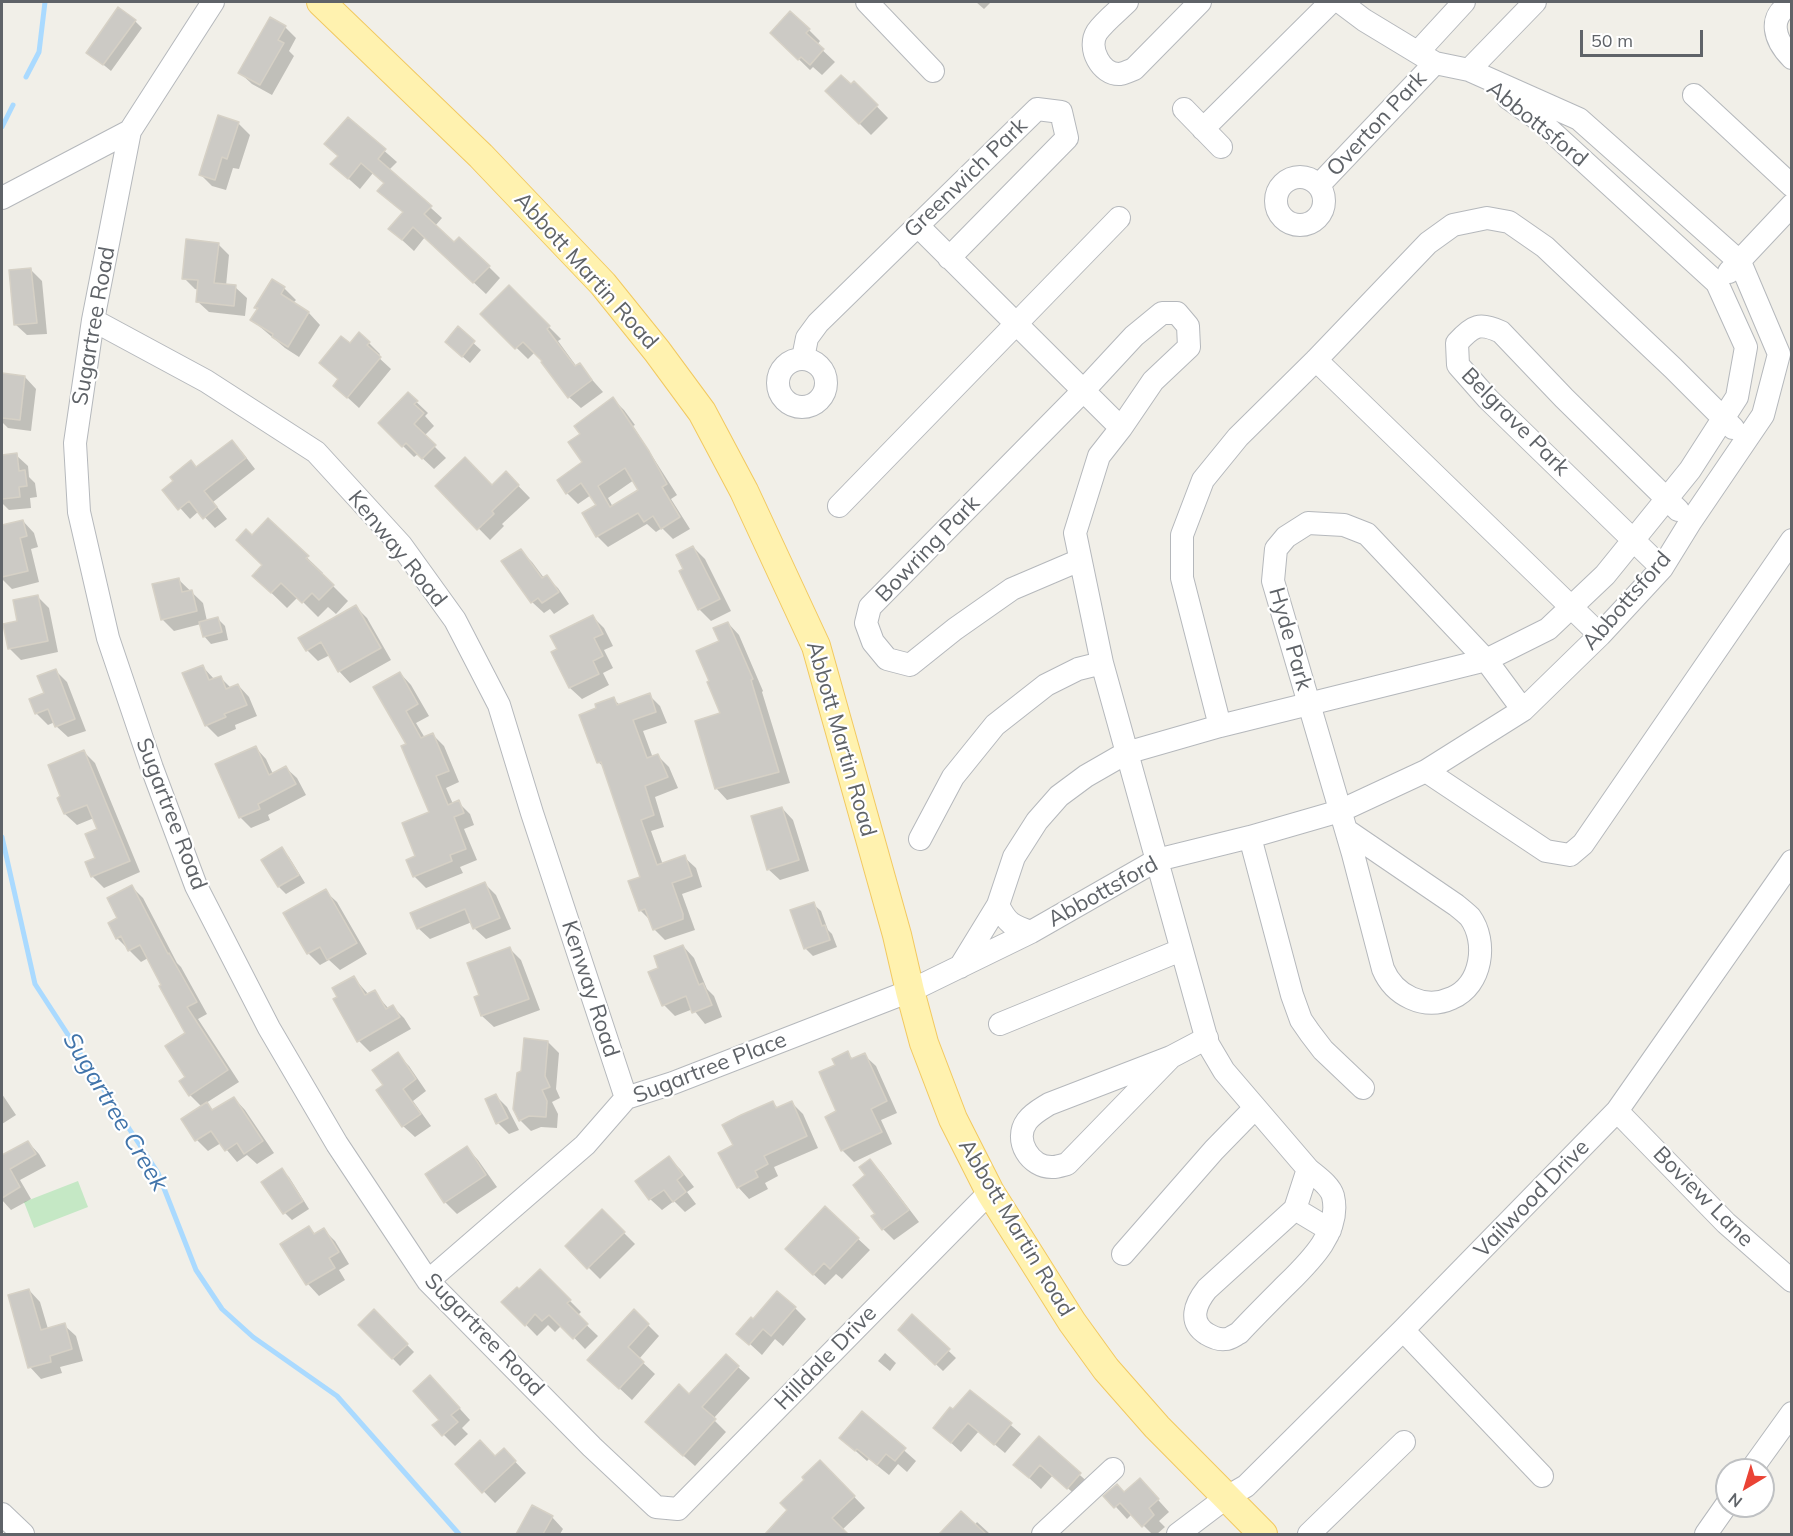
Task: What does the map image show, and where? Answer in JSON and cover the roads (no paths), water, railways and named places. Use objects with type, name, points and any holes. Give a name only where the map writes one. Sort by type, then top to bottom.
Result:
[{"type":"main road","name":"Abbott Martin Road","points":[[321,2],[481,156],[603,284],[702,412],[744,490],[816,646],[897,935],[924,1043],[953,1119],[990,1192],[1066,1313],[1106,1369],[1157,1427],[1263,1534]]},
{"type":"street","name":"Sugartree Road","points":[[213,2],[130,131],[93,320],[75,443],[79,512],[108,638],[152,768],[196,886],[269,1028],[337,1144],[428,1281],[592,1447],[656,1507]]},
{"type":"street","points":[[867,2],[933,70]]},
{"type":"street","points":[[1127,2],[1096,33],[1094,41],[1094,53],[1100,63],[1117,74],[1134,69],[1200,2]]},
{"type":"street","points":[[1203,129],[1331,2]]},
{"type":"street","name":"Abbottsford","points":[[910,991],[1031,932],[1157,860],[1250,837],[1343,820],[1523,710],[1600,635],[1662,568],[1691,520],[1763,415],[1779,354],[1740,262],[1579,119],[1469,70],[1426,58],[1364,20],[1340,2]]},
{"type":"street","name":"Overton Park","points":[[1319,185],[1426,58],[1464,2]]},
{"type":"street","points":[[1469,70],[1534,2]]},
{"type":"street","points":[[1791,3],[1778,17],[1775,35],[1791,58]]},
{"type":"street","name":"Abbottsford","points":[[960,967],[998,905],[1014,857],[1037,821],[1059,795],[1126,753],[1220,726],[1486,660],[1548,629],[1605,575],[1667,500],[1690,470],[1737,398],[1746,346],[1717,283],[1539,120],[1469,70]]},
{"type":"street","points":[[1694,95],[1791,186]]},
{"type":"street","name":"Greenwich Park","points":[[803,358],[807,338],[818,323],[1037,109],[1061,112],[1067,138],[949,258]]},
{"type":"street","points":[[1184,109],[1221,147]]},
{"type":"street","points":[[2,198],[130,131]]},
{"type":"street","points":[[1717,283],[1740,262],[1791,205]]},
{"type":"street","points":[[840,506],[1119,218]]},
{"type":"street","points":[[1220,726],[1182,578],[1182,535],[1203,480],[1238,437],[1316,360],[1428,243],[1453,225],[1487,218],[1509,222],[1545,247],[1673,368],[1745,440]]},
{"type":"street","points":[[918,226],[1121,428]]},
{"type":"street","name":"Bowring Park","points":[[1080,560],[1012,589],[955,629],[910,665],[886,659],[873,642],[866,623],[870,607],[1083,391],[1134,336],[1162,313],[1177,313],[1188,326],[1189,347],[1153,381],[1099,456],[1075,533],[1102,663],[1208,1044],[1224,1071],[1308,1169],[1324,1182],[1333,1194],[1330,1230]]},
{"type":"street","name":"Kenway Road","points":[[93,320],[206,381],[316,452],[401,545],[455,620],[499,705],[626,1098]]},
{"type":"street","name":"Belgrave Park","points":[[1662,568],[1488,399],[1458,365],[1457,343],[1477,326],[1488,326],[1502,332],[1572,406],[1667,500],[1691,520]]},
{"type":"street","points":[[1316,360],[1600,635]]},
{"type":"street","name":"Hyde Park","points":[[1343,820],[1456,904],[1470,917],[1481,943],[1480,956],[1477,970],[1463,992],[1451,999],[1437,1002],[1409,998],[1388,981],[1383,969],[1343,820],[1273,581],[1276,549],[1286,537],[1308,523],[1344,525],[1367,534],[1486,660],[1523,710]]},
{"type":"street","points":[[1426,771],[1546,851],[1570,855],[1583,844],[1791,540]]},
{"type":"street","points":[[920,839],[953,777],[995,725],[1046,685],[1078,669],[1102,663]]},
{"type":"street","points":[[1250,837],[1292,995],[1301,1020],[1323,1050],[1363,1088]]},
{"type":"street","name":"Vailwood Drive","points":[[1178,1534],[1227,1497],[1246,1486],[1403,1330],[1617,1111],[1791,861]]},
{"type":"street","name":"Abbottsford","points":[[998,905],[1004,917],[1013,926],[1031,932]]},
{"type":"street","points":[[1000,1024],[1181,950]]},
{"type":"street","name":"Sugartree Place","points":[[428,1281],[585,1145],[626,1098],[673,1083],[910,991]]},
{"type":"street","points":[[1171,1058],[1067,1164],[1053,1168],[1040,1165],[1029,1156],[1021,1138],[1025,1123],[1034,1113],[1049,1104],[1171,1058],[1207,1038]]},
{"type":"street","points":[[1123,1254],[1214,1150],[1255,1108]]},
{"type":"street","name":"Boview Lane","points":[[1617,1111],[1726,1223],[1791,1281]]},
{"type":"street","points":[[1294,1209],[1330,1230],[1314,1257],[1239,1333],[1226,1340],[1204,1332],[1196,1323],[1195,1308],[1200,1298],[1294,1209],[1308,1169]]},
{"type":"street","name":"Hilldale Drive","points":[[656,1507],[678,1509],[990,1192]]},
{"type":"street","points":[[1403,1330],[1542,1476]]},
{"type":"street","points":[[1759,1458],[1791,1413]]},
{"type":"street","points":[[1309,1534],[1404,1442]]},
{"type":"street","points":[[1043,1534],[1113,1469]]},
{"type":"street","points":[[2,1514],[23,1534]]},
{"type":"street","points":[[1706,1534],[1717,1518]]},
{"type":"waterway","points":[[26,77],[39,52],[45,2]]},
{"type":"waterway","points":[[2,127],[13,105]]},
{"type":"waterway","name":"Sugartree Creek","points":[[2,837],[35,984],[158,1173],[196,1270],[222,1309],[253,1337],[337,1396],[459,1534]]}]
